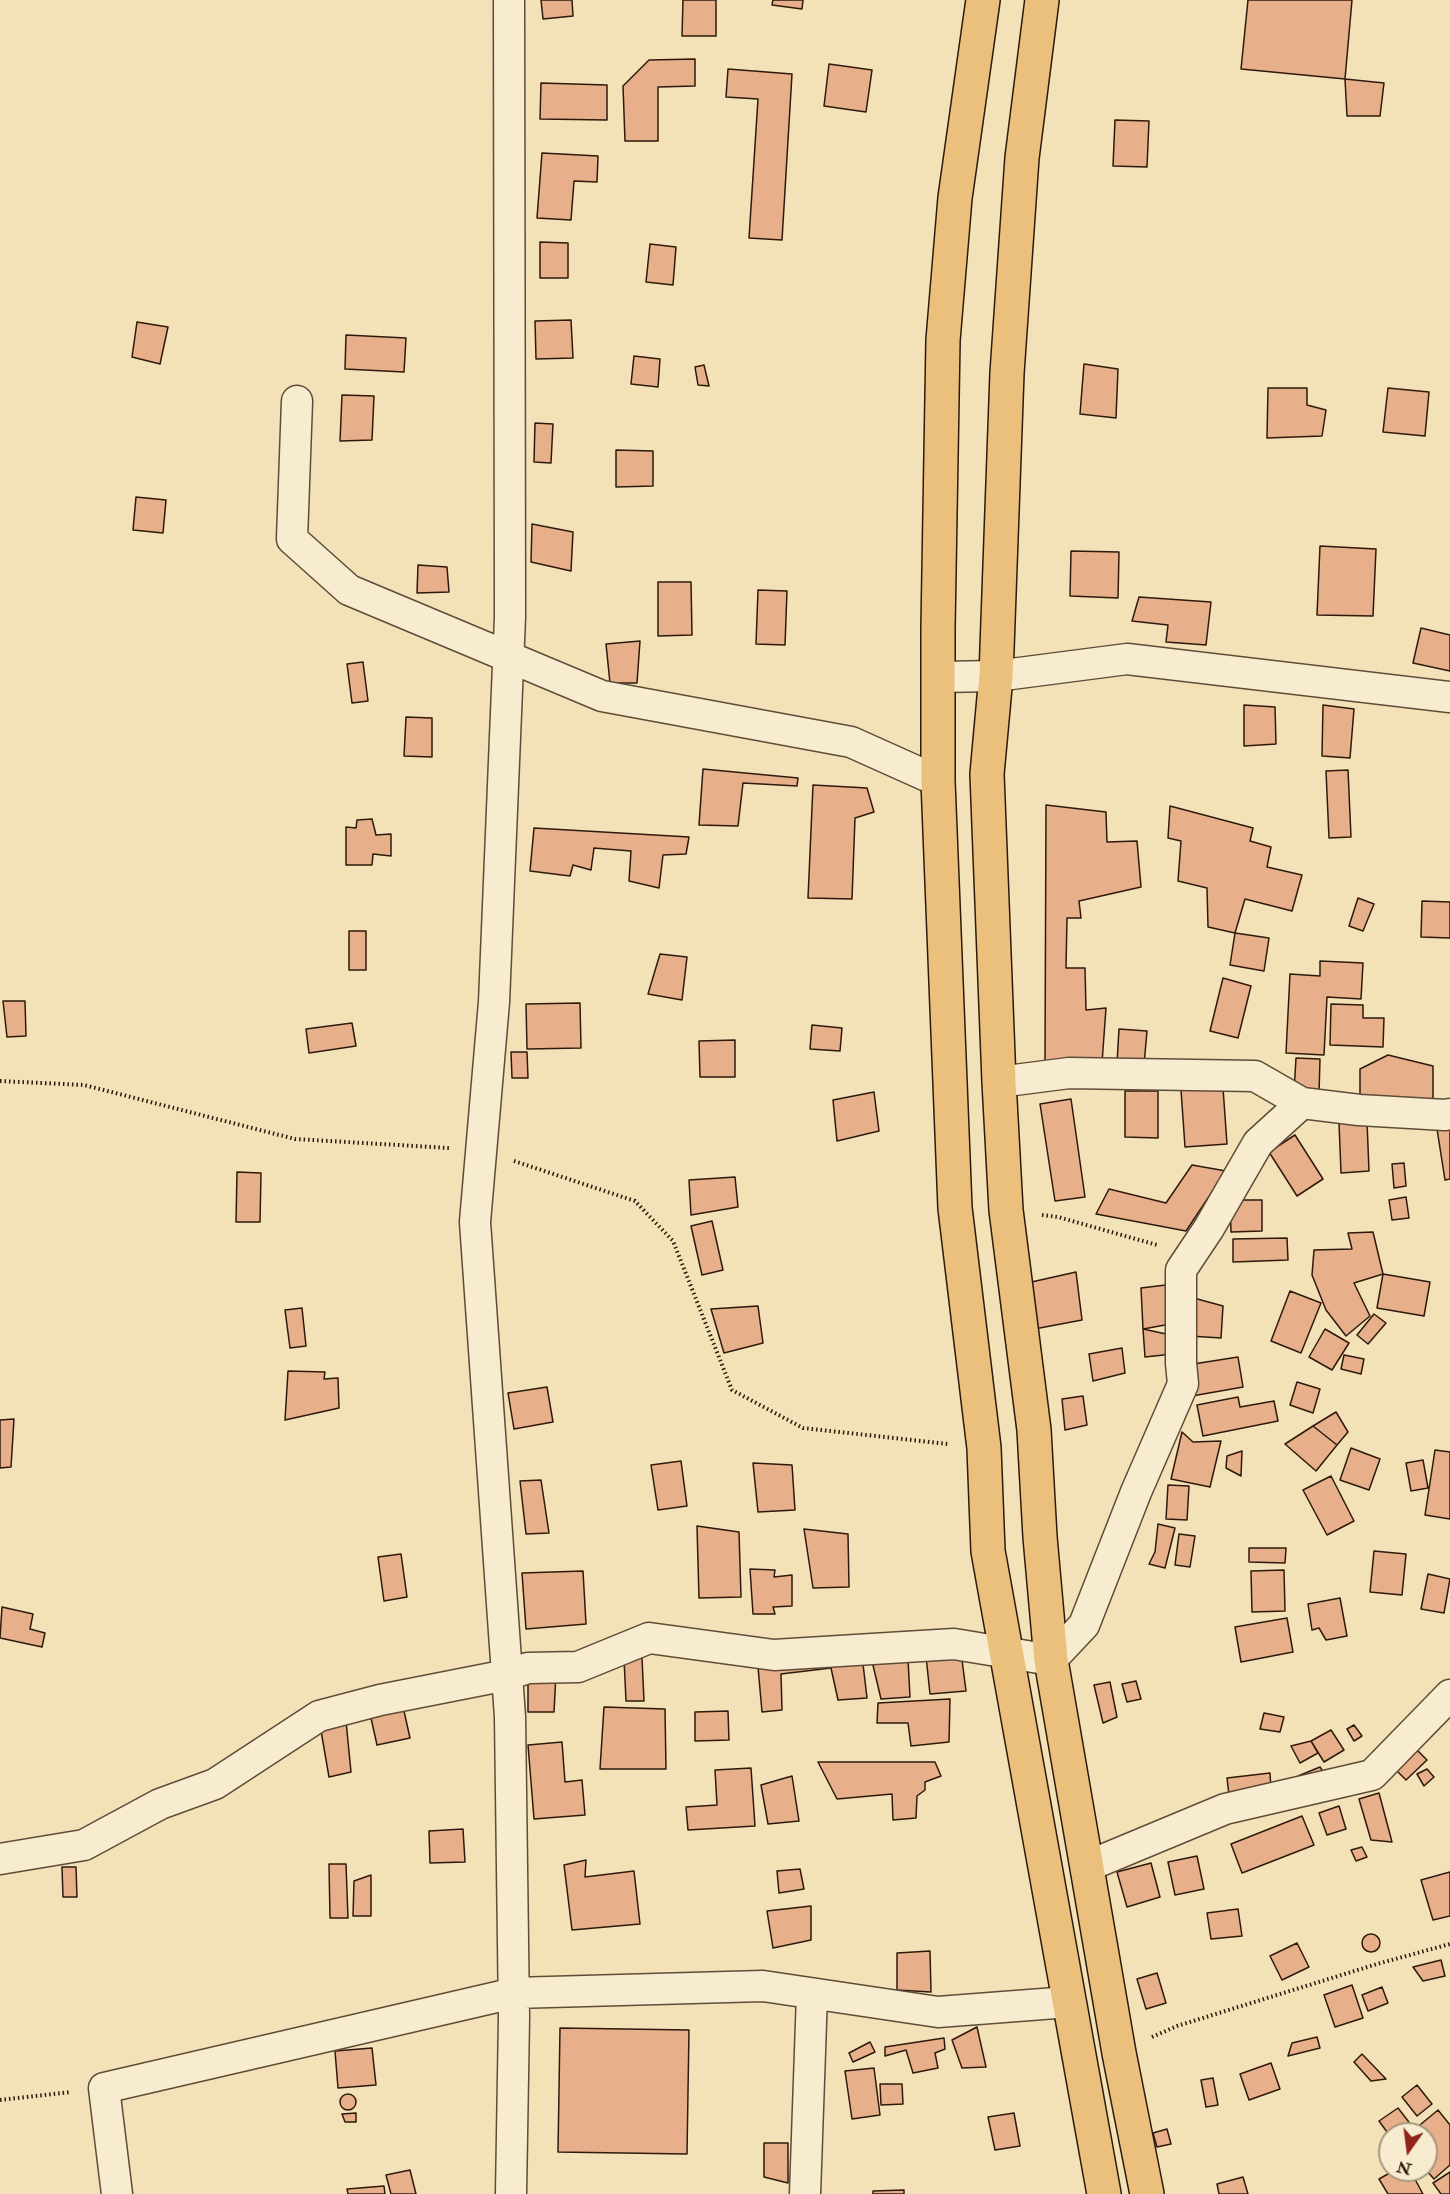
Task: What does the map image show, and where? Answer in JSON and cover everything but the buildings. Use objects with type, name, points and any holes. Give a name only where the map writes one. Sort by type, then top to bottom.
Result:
[{"type":"main road","points":[[983,0],[955,198],[943,340],[938,781],[955,1208],[984,1448],[988,1551],[1104,2194]]},
{"type":"main road","points":[[1042,0],[1022,158],[1007,373],[996,676],[987,774],[999,1082],[1006,1210],[1034,1430],[1040,1537],[1051,1660],[1119,2053],[1147,2194]]},
{"type":"street","points":[[509,0],[509,657],[494,1002],[475,1222],[510,1728],[514,1993],[511,2194]]},
{"type":"street","points":[[297,401],[292,539],[349,590],[602,696],[851,742],[938,781]]},
{"type":"street","points":[[938,677],[996,676],[1127,659],[1450,697]]},
{"type":"street","points":[[999,1082],[1069,1073],[1255,1076],[1302,1103],[1359,1110],[1450,1114]]},
{"type":"street","points":[[0,1858],[84,1845],[160,1804],[215,1784],[319,1716],[380,1700],[507,1675],[528,1668],[578,1667],[648,1638],[774,1655],[954,1644],[1051,1660],[1084,1625],[1136,1492],[1183,1384],[1181,1270],[1258,1143],[1302,1103]]},
{"type":"street","points":[[1088,1866],[1225,1809],[1372,1775],[1450,1695]]},
{"type":"street","points":[[117,2194],[104,2088],[514,1993],[763,1986],[938,2012],[1069,2002]]},
{"type":"street","points":[[805,2194],[812,1994]]},
{"type":"path","points":[[0,1081],[84,1085],[295,1139],[481,1150],[635,1201],[673,1241],[732,1390],[803,1428],[984,1448]]},
{"type":"path","points":[[1006,1210],[1058,1217],[1191,1255]]},
{"type":"path","points":[[1119,2053],[1177,2026],[1450,1944]]},
{"type":"path","points":[[0,2100],[104,2088]]}]
